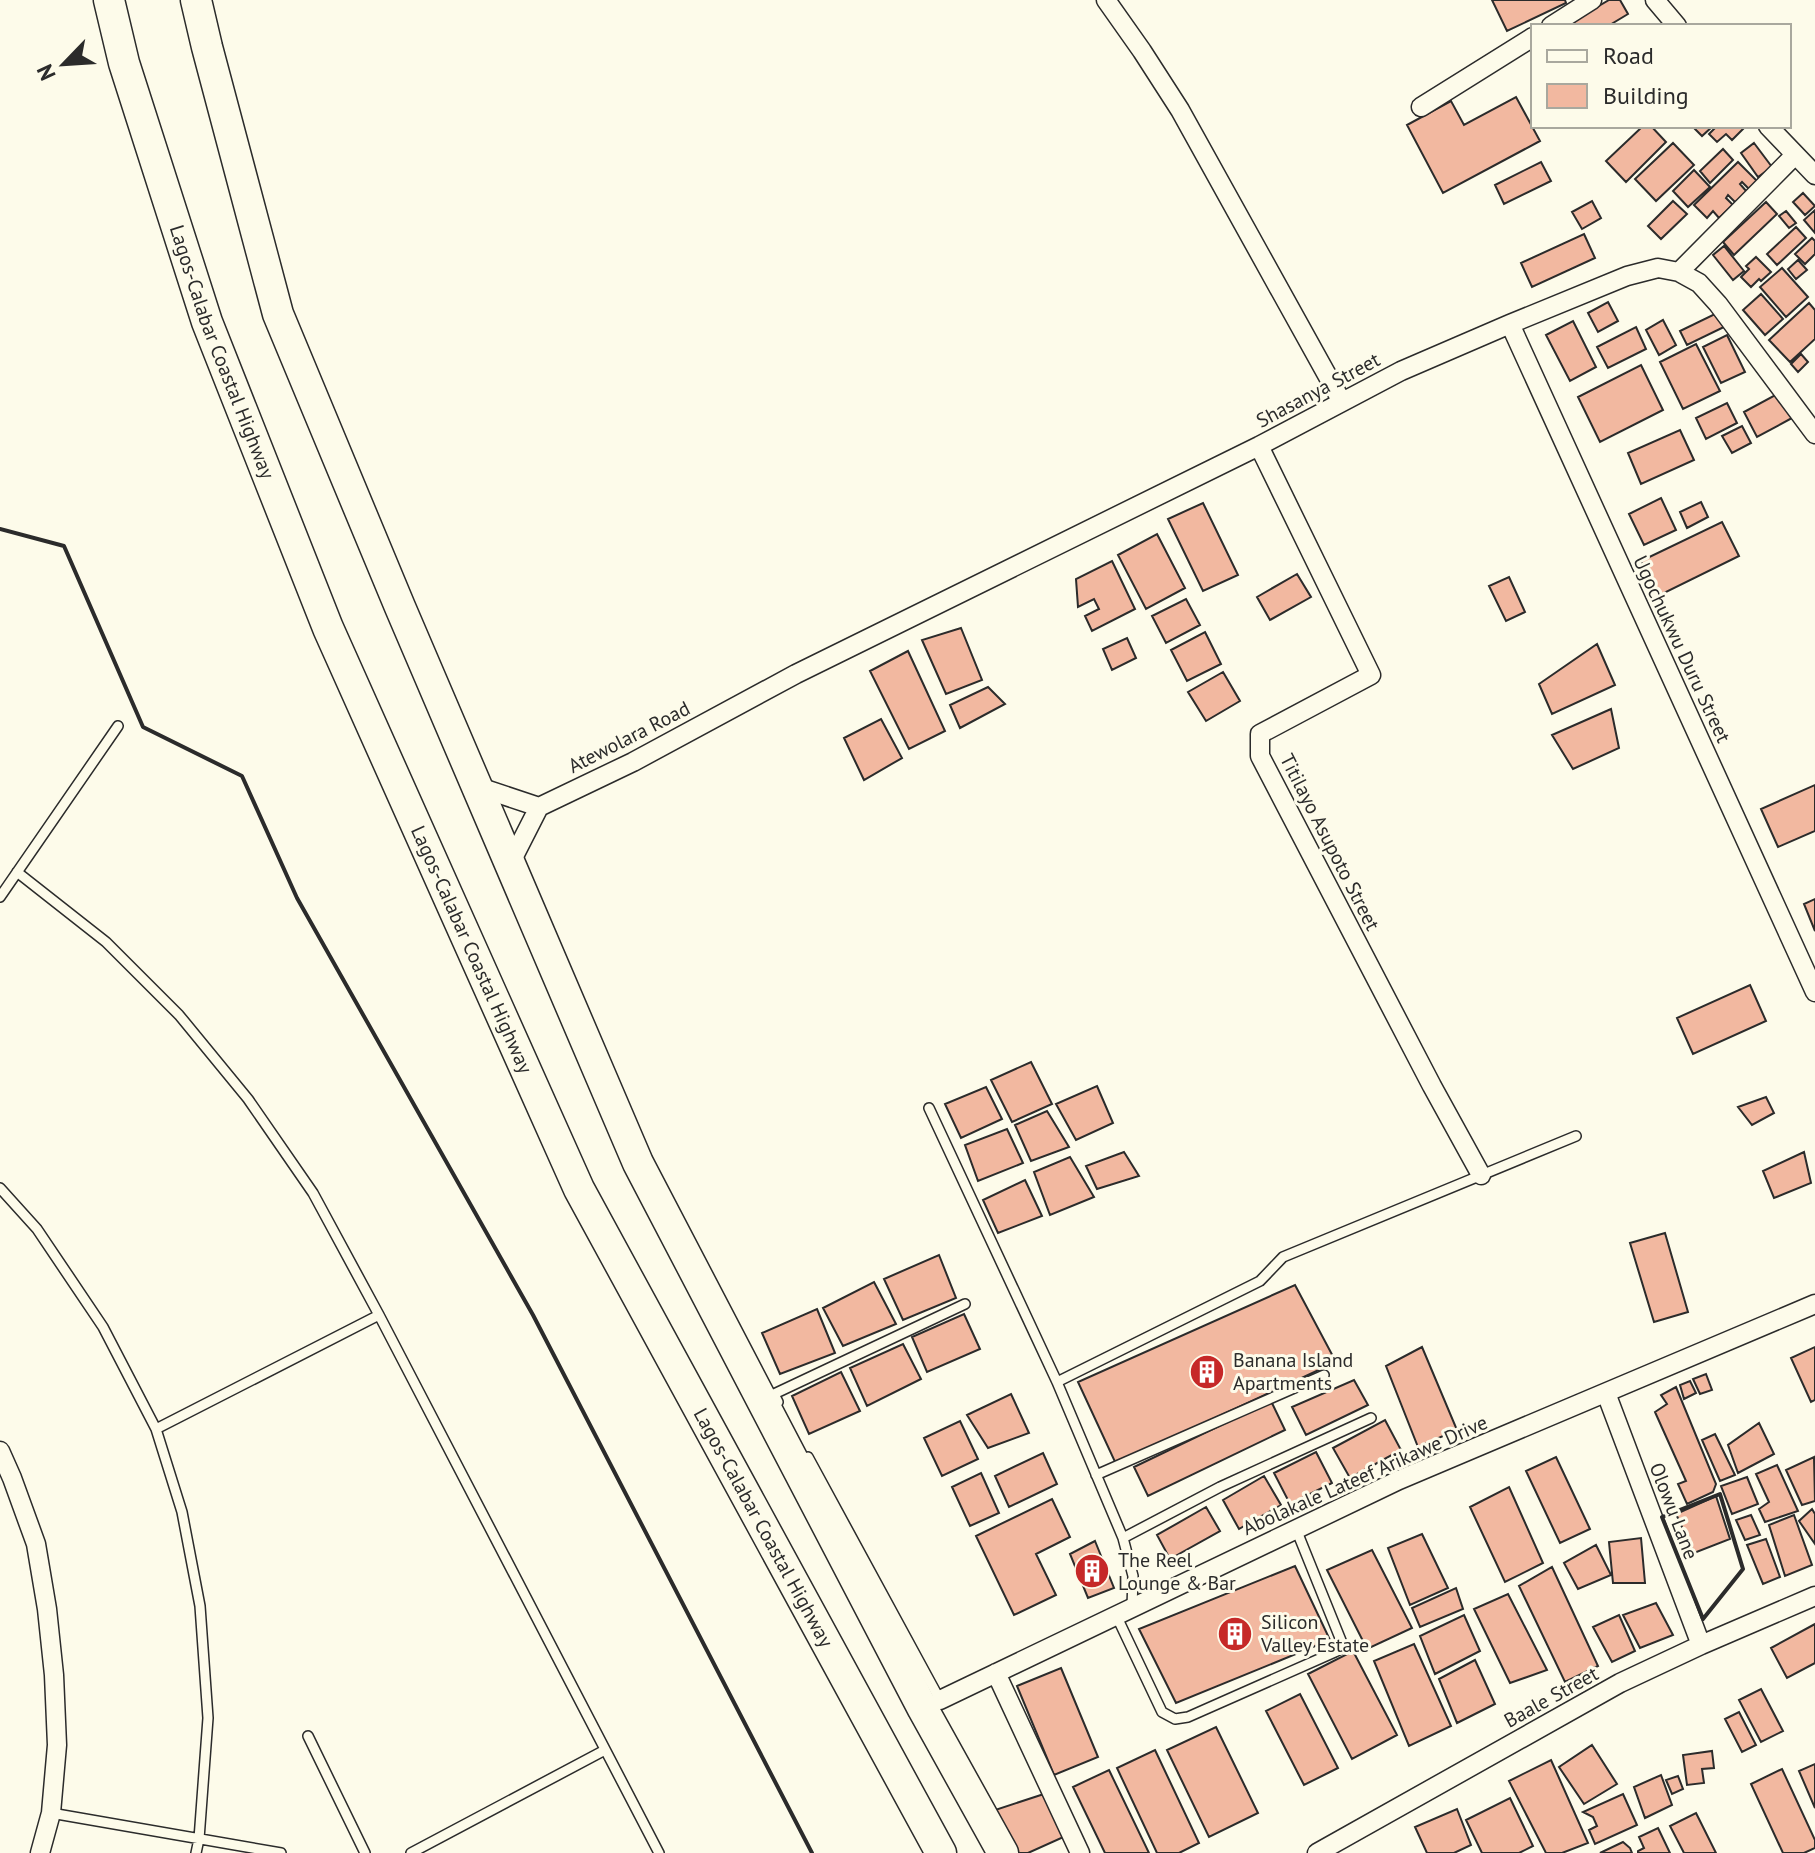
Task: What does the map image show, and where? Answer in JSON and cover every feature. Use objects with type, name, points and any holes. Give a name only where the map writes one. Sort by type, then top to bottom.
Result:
[{"type":"highway","name":"Lagos-Calabar Coastal Highway","points":[[109,0],[124,63],[207,322],[328,628],[579,1189],[941,1853]]},
{"type":"highway","points":[[196,0],[278,314],[638,1163],[923,1709],[1003,1853]]},
{"type":"street","points":[[1106,0],[1180,110],[1342,402]]},
{"type":"street","points":[[1554,24],[1592,0]]},
{"type":"street","points":[[1655,0],[1675,24]]},
{"type":"street","points":[[1421,107],[1531,38]]},
{"type":"street","points":[[1770,128],[1815,175]]},
{"type":"street","points":[[1795,155],[1679,272],[1699,283],[1718,304],[1815,434]]},
{"type":"street","name":"Shasanya Street","points":[[796,674],[1259,446],[1401,371],[1627,276],[1658,268],[1679,272]]},
{"type":"street","name":"Ugochukwu Duru Street","points":[[1510,324],[1815,992]]},
{"type":"street","name":"Titilayo Asupoto Street","points":[[1259,446],[1371,675],[1260,734],[1260,756],[1481,1175]]},
{"type":"street","name":"Atewolara Road","points":[[539,807],[633,762],[796,674]]},
{"type":"street","points":[[476,786],[539,807],[510,864]]},
{"type":"street","name":"Abolakale Lateef Arikawe Drive","points":[[940,1700],[1399,1480],[1815,1304]]},
{"type":"street","name":"Olowu Lane","points":[[1606,1393],[1701,1645]]},
{"type":"street","points":[[0,1451],[36,1544],[54,1675],[57,1745],[51,1813],[40,1853]]},
{"type":"street","name":"Baale Street","points":[[1317,1853],[1620,1683],[1815,1596]]},
{"type":"street","points":[[996,1673],[1080,1853]]},
{"type":"lane","points":[[0,897],[118,726]]},
{"type":"lane","points":[[17,872],[106,942],[179,1015],[238,1087],[313,1193],[659,1853]]},
{"type":"lane","points":[[929,1108],[1057,1382],[1123,1538],[1133,1576],[1124,1612],[1162,1712],[1175,1719],[1188,1717],[1341,1649],[1342,1643],[1296,1529]]},
{"type":"lane","points":[[1057,1382],[1260,1281],[1283,1257],[1576,1136]]},
{"type":"lane","points":[[0,1188],[37,1229],[103,1327],[156,1429],[182,1512],[200,1606],[208,1718],[196,1853]]},
{"type":"lane","points":[[781,1407],[774,1394],[965,1304]]},
{"type":"lane","points":[[156,1429],[379,1315]]},
{"type":"lane","points":[[1096,1475],[1324,1375]]},
{"type":"lane","points":[[1123,1538],[1220,1487],[1371,1418]]},
{"type":"lane","points":[[804,1449],[940,1700]]},
{"type":"lane","points":[[308,1736],[365,1853]]},
{"type":"lane","points":[[411,1853],[605,1750]]},
{"type":"lane","points":[[51,1813],[281,1853]]},
{"type":"building","points":[[1492,0],[1565,0],[1566,3],[1507,31]]},
{"type":"building","points":[[1609,0],[1620,0],[1628,14],[1611,24],[1568,24]]},
{"type":"building","points":[[1516,97],[1540,141],[1443,193],[1407,125],[1451,101],[1464,125]]},
{"type":"building","points":[[1641,128],[1653,128],[1666,142],[1626,182],[1606,161]]},
{"type":"building","points":[[1694,128],[1711,128],[1702,136]]},
{"type":"building","points":[[1715,128],[1744,128],[1732,140],[1726,134],[1717,142],[1709,134]]},
{"type":"building","points":[[1673,143],[1694,165],[1656,201],[1635,179]]},
{"type":"building","points":[[1754,143],[1772,167],[1758,177],[1741,153]]},
{"type":"building","points":[[1723,149],[1733,160],[1710,183],[1700,171]]},
{"type":"building","points":[[1541,162],[1551,181],[1504,204],[1495,185]]},
{"type":"building","points":[[1738,162],[1757,181],[1749,189],[1742,182],[1740,184],[1747,192],[1736,203],[1728,195],[1726,198],[1733,205],[1719,218],[1713,211],[1707,218],[1694,205]]},
{"type":"building","points":[[1694,170],[1710,187],[1688,207],[1673,191]]},
{"type":"building","points":[[1803,193],[1815,206],[1805,215],[1793,202]]},
{"type":"building","points":[[1592,201],[1601,218],[1582,229],[1572,212]]},
{"type":"building","points":[[1673,201],[1687,214],[1661,239],[1648,226]]},
{"type":"building","points":[[1766,202],[1777,214],[1734,255],[1723,242]]},
{"type":"building","points":[[1815,210],[1815,233],[1804,220]]},
{"type":"building","points":[[1786,211],[1796,223],[1789,228],[1779,216]]},
{"type":"building","points":[[1796,227],[1806,238],[1777,265],[1767,254]]},
{"type":"building","points":[[1584,234],[1595,258],[1532,287],[1521,263]]},
{"type":"building","points":[[1812,238],[1815,254],[1805,264],[1795,254]]},
{"type":"building","points":[[1724,246],[1744,271],[1733,280],[1713,255]]},
{"type":"building","points":[[1756,257],[1771,272],[1751,287],[1741,277],[1749,269],[1746,266]]},
{"type":"building","points":[[1798,260],[1807,270],[1796,279],[1788,269]]},
{"type":"building","points":[[1782,268],[1808,297],[1786,317],[1760,287]]},
{"type":"building","points":[[1761,294],[1783,319],[1765,335],[1743,310]]},
{"type":"building","points":[[1608,302],[1618,321],[1598,332],[1588,313]]},
{"type":"building","points":[[1809,303],[1815,310],[1815,339],[1790,362],[1769,340]]},
{"type":"building","points":[[1719,312],[1726,326],[1687,345],[1680,331]]},
{"type":"building","points":[[1663,320],[1676,345],[1659,355],[1646,330]]},
{"type":"building","points":[[1573,321],[1596,367],[1570,381],[1546,335]]},
{"type":"building","points":[[1636,327],[1646,349],[1608,368],[1597,347]]},
{"type":"building","points":[[1727,335],[1745,372],[1721,383],[1703,347]]},
{"type":"building","points":[[1696,344],[1720,391],[1683,409],[1660,362]]},
{"type":"building","points":[[1801,354],[1808,362],[1798,372],[1791,364]]},
{"type":"building","points":[[1641,365],[1663,410],[1600,442],[1578,397]]},
{"type":"building","points":[[1779,393],[1792,418],[1757,437],[1744,412]]},
{"type":"building","points":[[1727,403],[1737,423],[1706,439],[1696,418]]},
{"type":"building","points":[[1742,426],[1751,443],[1732,453],[1722,436]]},
{"type":"building","points":[[1680,430],[1694,460],[1641,484],[1628,453]]},
{"type":"building","points":[[1661,498],[1676,530],[1644,545],[1629,514]]},
{"type":"building","points":[[1701,502],[1708,517],[1687,528],[1680,512]]},
{"type":"building","points":[[1203,503],[1238,575],[1203,591],[1168,519]]},
{"type":"building","points":[[1722,522],[1739,556],[1658,596],[1641,561]]},
{"type":"building","points":[[1157,534],[1185,588],[1146,609],[1118,555]]},
{"type":"building","points":[[1112,561],[1135,609],[1092,631],[1085,616],[1099,609],[1094,599],[1078,607],[1076,579]]},
{"type":"building","points":[[1297,574],[1311,597],[1270,620],[1257,597]]},
{"type":"building","points":[[1509,577],[1525,612],[1506,621],[1489,586]]},
{"type":"building","points":[[1186,599],[1200,625],[1166,643],[1152,616]]},
{"type":"building","points":[[1664,602],[1669,611],[1659,617],[1654,607]]},
{"type":"building","points":[[961,628],[982,680],[946,694],[922,640]]},
{"type":"building","points":[[1205,632],[1221,664],[1187,681],[1171,650]]},
{"type":"building","points":[[1127,638],[1136,658],[1112,670],[1103,649]]},
{"type":"building","points":[[1597,644],[1615,685],[1552,714],[1539,684]]},
{"type":"building","points":[[908,651],[945,731],[909,749],[870,671]]},
{"type":"building","points":[[1223,672],[1240,701],[1206,721],[1188,692]]},
{"type":"building","points":[[988,687],[1005,704],[960,728],[950,705]]},
{"type":"building","points":[[1611,709],[1619,748],[1573,769],[1552,735]]},
{"type":"building","points":[[881,719],[902,758],[864,780],[844,738]]},
{"type":"building","points":[[1815,785],[1815,831],[1778,847],[1761,809]]},
{"type":"building","points":[[1815,899],[1815,931],[1804,904]]},
{"type":"building","points":[[1750,985],[1766,1021],[1693,1054],[1677,1018]]},
{"type":"building","points":[[1031,1062],[1052,1104],[1012,1122],[991,1080]]},
{"type":"building","points":[[1097,1086],[1113,1123],[1076,1140],[1056,1104]]},
{"type":"building","points":[[986,1087],[1002,1119],[961,1138],[945,1104]]},
{"type":"building","points":[[1766,1097],[1774,1113],[1752,1125],[1738,1107]]},
{"type":"building","points":[[1047,1111],[1069,1147],[1031,1161],[1015,1125]]},
{"type":"building","points":[[1007,1129],[1023,1163],[978,1181],[965,1145]]},
{"type":"building","points":[[1124,1152],[1139,1176],[1097,1189],[1086,1166]]},
{"type":"building","points":[[1804,1152],[1811,1183],[1774,1198],[1763,1171]]},
{"type":"building","points":[[1070,1157],[1094,1197],[1050,1215],[1034,1172]]},
{"type":"building","points":[[1025,1180],[1042,1216],[998,1233],[983,1200]]},
{"type":"building","points":[[1665,1233],[1688,1312],[1654,1322],[1630,1243]]},
{"type":"building","points":[[939,1255],[956,1298],[903,1320],[884,1279]]},
{"type":"building","points":[[874,1282],[896,1324],[843,1346],[823,1308]]},
{"type":"building","name":"Banana Island Apartments","points":[[1295,1285],[1336,1362],[1116,1464],[1078,1382]]},
{"type":"building","points":[[817,1309],[835,1353],[780,1374],[762,1333]]},
{"type":"building","points":[[964,1314],[980,1349],[927,1372],[912,1337]]},
{"type":"building","points":[[903,1344],[921,1379],[867,1406],[850,1368]]},
{"type":"building","points":[[1422,1347],[1457,1430],[1418,1447],[1386,1366]]},
{"type":"building","points":[[1815,1347],[1815,1400],[1811,1402],[1791,1358]]},
{"type":"building","points":[[841,1372],[860,1411],[809,1434],[792,1396]]},
{"type":"building","points":[[1706,1374],[1712,1390],[1700,1394],[1693,1379]]},
{"type":"building","points":[[1354,1380],[1368,1405],[1306,1435],[1292,1407]]},
{"type":"building","points":[[1690,1381],[1696,1393],[1684,1399],[1680,1385]]},
{"type":"building","points":[[1676,1387],[1716,1484],[1713,1492],[1687,1504],[1678,1484],[1686,1481],[1655,1412],[1667,1404],[1661,1395]]},
{"type":"building","points":[[1011,1394],[1029,1433],[988,1448],[967,1415]]},
{"type":"building","points":[[1271,1401],[1285,1430],[1148,1496],[1134,1467]]},
{"type":"building","points":[[1385,1420],[1401,1450],[1350,1478],[1333,1448]]},
{"type":"building","points":[[960,1421],[978,1459],[942,1476],[924,1438]]},
{"type":"building","points":[[1759,1423],[1774,1454],[1738,1473],[1728,1445]]},
{"type":"building","points":[[1715,1434],[1735,1475],[1720,1481],[1702,1440]]},
{"type":"building","points":[[1316,1452],[1332,1483],[1290,1504],[1274,1473]]},
{"type":"building","points":[[1043,1453],[1057,1484],[1009,1507],[995,1476]]},
{"type":"building","points":[[1556,1457],[1590,1529],[1560,1543],[1526,1471]]},
{"type":"building","points":[[1814,1457],[1815,1501],[1802,1505],[1786,1470]]},
{"type":"building","points":[[1777,1465],[1798,1511],[1765,1522],[1759,1509],[1769,1502],[1756,1474]]},
{"type":"building","points":[[981,1473],[999,1513],[970,1526],[952,1487]]},
{"type":"building","points":[[1264,1476],[1281,1505],[1239,1529],[1223,1500]]},
{"type":"building","points":[[1747,1477],[1758,1504],[1732,1514],[1721,1486]]},
{"type":"building","points":[[1509,1487],[1543,1563],[1505,1582],[1470,1507]]},
{"type":"building","points":[[1716,1496],[1730,1539],[1694,1553],[1676,1514]]},
{"type":"building","points":[[1052,1499],[1070,1537],[1036,1554],[1056,1595],[1014,1615],[976,1536]]},
{"type":"building","points":[[1206,1507],[1220,1531],[1170,1559],[1157,1535]]},
{"type":"building","points":[[1812,1509],[1815,1514],[1815,1544],[1799,1521]]},
{"type":"building","points":[[1751,1515],[1760,1535],[1745,1540],[1736,1520]]},
{"type":"building","points":[[1794,1515],[1812,1565],[1785,1576],[1769,1525]]},
{"type":"building","points":[[1422,1534],[1448,1588],[1410,1605],[1388,1548]]},
{"type":"building","points":[[1641,1538],[1645,1583],[1613,1583],[1609,1542]]},
{"type":"building","points":[[1766,1539],[1780,1577],[1763,1584],[1747,1545]]},
{"type":"building","name":"The Reel Lounge & Bar","points":[[1095,1541],[1114,1588],[1088,1598],[1070,1554]]},
{"type":"building","points":[[1596,1545],[1611,1575],[1578,1589],[1564,1563]]},
{"type":"building","points":[[1372,1550],[1412,1628],[1367,1649],[1327,1570]]},
{"type":"building","name":"Silicon Valley Estate","points":[[1295,1566],[1330,1640],[1176,1703],[1139,1629]]},
{"type":"building","points":[[1552,1567],[1598,1666],[1565,1682],[1519,1586]]},
{"type":"building","points":[[1456,1588],[1463,1609],[1420,1627],[1412,1608]]},
{"type":"building","points":[[1508,1594],[1547,1670],[1510,1683],[1474,1609]]},
{"type":"building","points":[[1656,1603],[1673,1635],[1640,1648],[1623,1615]]},
{"type":"building","points":[[1464,1615],[1480,1651],[1435,1674],[1420,1636]]},
{"type":"building","points":[[1619,1615],[1635,1651],[1612,1662],[1593,1627]]},
{"type":"building","points":[[1815,1624],[1815,1663],[1787,1678],[1771,1648]]},
{"type":"building","points":[[1414,1644],[1451,1726],[1409,1746],[1374,1661]]},
{"type":"building","points":[[1353,1651],[1397,1735],[1352,1759],[1308,1674]]},
{"type":"building","points":[[1475,1660],[1495,1704],[1457,1723],[1439,1679]]},
{"type":"building","points":[[1061,1668],[1098,1757],[1054,1775],[1017,1686]]},
{"type":"building","points":[[1761,1689],[1783,1731],[1761,1742],[1739,1700]]},
{"type":"building","points":[[1300,1694],[1338,1768],[1304,1785],[1266,1711]]},
{"type":"building","points":[[1739,1712],[1756,1745],[1742,1752],[1725,1719]]},
{"type":"building","points":[[1216,1727],[1258,1813],[1209,1837],[1167,1750]]},
{"type":"building","points":[[1592,1745],[1617,1784],[1584,1804],[1559,1767]]},
{"type":"building","points":[[1155,1750],[1199,1843],[1179,1853],[1157,1853],[1117,1768]]},
{"type":"building","points":[[1712,1751],[1714,1768],[1702,1769],[1704,1783],[1687,1785],[1683,1755]]},
{"type":"building","points":[[1551,1760],[1588,1843],[1562,1853],[1546,1853],[1509,1781]]},
{"type":"building","points":[[1815,1764],[1815,1808],[1799,1771]]},
{"type":"building","points":[[1782,1769],[1815,1840],[1815,1848],[1804,1853],[1783,1853],[1751,1784]]},
{"type":"building","points":[[1109,1770],[1149,1853],[1105,1853],[1073,1787]]},
{"type":"building","points":[[1661,1775],[1672,1805],[1645,1818],[1634,1787]]},
{"type":"building","points":[[1678,1776],[1683,1789],[1672,1794],[1666,1780]]},
{"type":"building","points":[[1050,1792],[1068,1835],[1028,1853],[1015,1853],[989,1812]]},
{"type":"building","points":[[1623,1794],[1637,1825],[1595,1844],[1589,1830],[1597,1826],[1593,1817],[1583,1812]]},
{"type":"building","points":[[1510,1798],[1533,1846],[1519,1853],[1482,1853],[1466,1820]]},
{"type":"building","points":[[1457,1809],[1471,1845],[1454,1853],[1427,1853],[1415,1827]]},
{"type":"building","points":[[1696,1813],[1716,1853],[1684,1853],[1670,1826]]},
{"type":"building","points":[[1658,1828],[1670,1853],[1638,1853],[1644,1848],[1639,1837]]},
{"type":"building","points":[[1623,1842],[1632,1853],[1600,1853]]},
{"type":"wall","points":[[0,529],[64,546],[143,727],[242,776],[297,898],[533,1315],[812,1853]]},
{"type":"wall","points":[[1720,1494],[1743,1569],[1703,1619],[1662,1517],[1720,1494]]},
{"type":"place","name":"Banana Island Apartments","points":[[1207,1372]]},
{"type":"place","name":"The Reel Lounge & Bar","points":[[1092,1571]]},
{"type":"place","name":"Silicon Valley Estate","points":[[1235,1634]]}]
